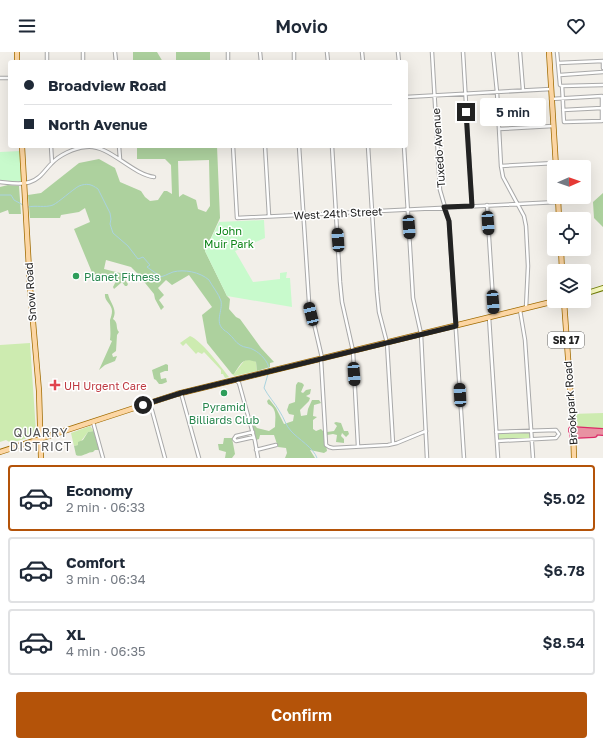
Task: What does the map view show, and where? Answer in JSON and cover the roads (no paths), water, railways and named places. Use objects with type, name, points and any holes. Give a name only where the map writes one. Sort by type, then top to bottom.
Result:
[{"type":"highway","points":[[573,433],[603,432]]},
{"type":"highway","points":[[573,433],[603,435]]},
{"type":"main road","points":[[549,52],[556,160]]},
{"type":"main road","name":"Snow Road","points":[[22,148],[30,293],[39,391],[42,458]]},
{"type":"main road","points":[[591,292],[603,288]]},
{"type":"main road","points":[[0,454],[181,393],[547,303]]},
{"type":"main road","name":"Brookpark Road","points":[[564,308],[574,458]]},
{"type":"street","name":"Tuxedo Avenue","points":[[432,52],[440,190],[449,221],[464,458]]},
{"type":"street","points":[[463,52],[472,206]]},
{"type":"street","points":[[493,52],[503,177],[524,216],[526,226],[528,266],[526,308]]},
{"type":"street","points":[[520,52],[523,90]]},
{"type":"street","points":[[551,99],[563,98],[602,96],[602,121],[564,122],[563,98],[562,86],[560,85],[557,52]]},
{"type":"street","points":[[558,63],[603,61],[603,68]]},
{"type":"street","points":[[560,75],[603,72]]},
{"type":"street","points":[[562,86],[603,85]]},
{"type":"street","points":[[408,97],[551,89]]},
{"type":"street","points":[[563,110],[602,108]]},
{"type":"street","points":[[499,129],[553,126]]},
{"type":"street","points":[[51,148],[52,163]]},
{"type":"street","points":[[0,182],[24,183],[38,178],[52,163],[72,150],[80,148]]},
{"type":"street","points":[[94,148],[105,151],[120,159],[146,176],[154,177]]},
{"type":"street","points":[[119,148],[120,159]]},
{"type":"street","name":"West 24th Street","points":[[233,148],[237,218],[517,204],[547,201]]},
{"type":"street","points":[[265,148],[269,216]]},
{"type":"street","points":[[299,148],[308,302],[322,359],[326,445],[333,448],[393,444],[426,431]]},
{"type":"street","points":[[332,148],[342,302],[352,351],[358,446]]},
{"type":"street","points":[[368,148],[379,312],[387,343],[393,444]]},
{"type":"street","points":[[404,148],[413,298],[420,334],[427,458]]},
{"type":"street","points":[[501,166],[547,165]]},
{"type":"street","points":[[486,205],[498,458]]},
{"type":"street","points":[[520,310],[525,340],[533,458]]},
{"type":"street","points":[[236,380],[239,383],[253,432],[258,458]]},
{"type":"street","points":[[181,393],[199,458]]},
{"type":"street","points":[[150,403],[165,458]]},
{"type":"street","points":[[93,422],[103,458]]},
{"type":"street","points":[[496,432],[556,430],[559,432],[556,438],[497,441]]},
{"type":"street","points":[[253,432],[236,436],[234,439],[236,441],[254,437]]},
{"type":"street","points":[[256,450],[276,445]]},
{"type":"waterway","points":[[28,207],[53,205],[82,185],[89,184],[96,187],[110,213],[110,224],[113,233],[128,246],[138,259],[143,257],[150,265],[147,267],[157,274],[158,277],[177,271],[187,271],[197,273],[209,280],[221,301],[219,320],[221,327],[238,344],[259,353],[266,361],[269,369]]},
{"type":"waterway","points":[[0,195],[11,195],[14,200],[23,205]]},
{"type":"waterway","points":[[268,374],[264,388],[289,429],[309,447],[317,458]]},
{"type":"place","name":"Planet Fitness","points":[[76,276]]},
{"type":"place","name":"UH Urgent Care","points":[[55,385]]},
{"type":"place","name":"Pyramid Billiards Club","points":[[224,393]]},
{"type":"district","name":"QUARRY DISTRICT","points":[[41,439]]},
{"type":"park label","name":"John Muir Park","points":[[229,236]]}]
